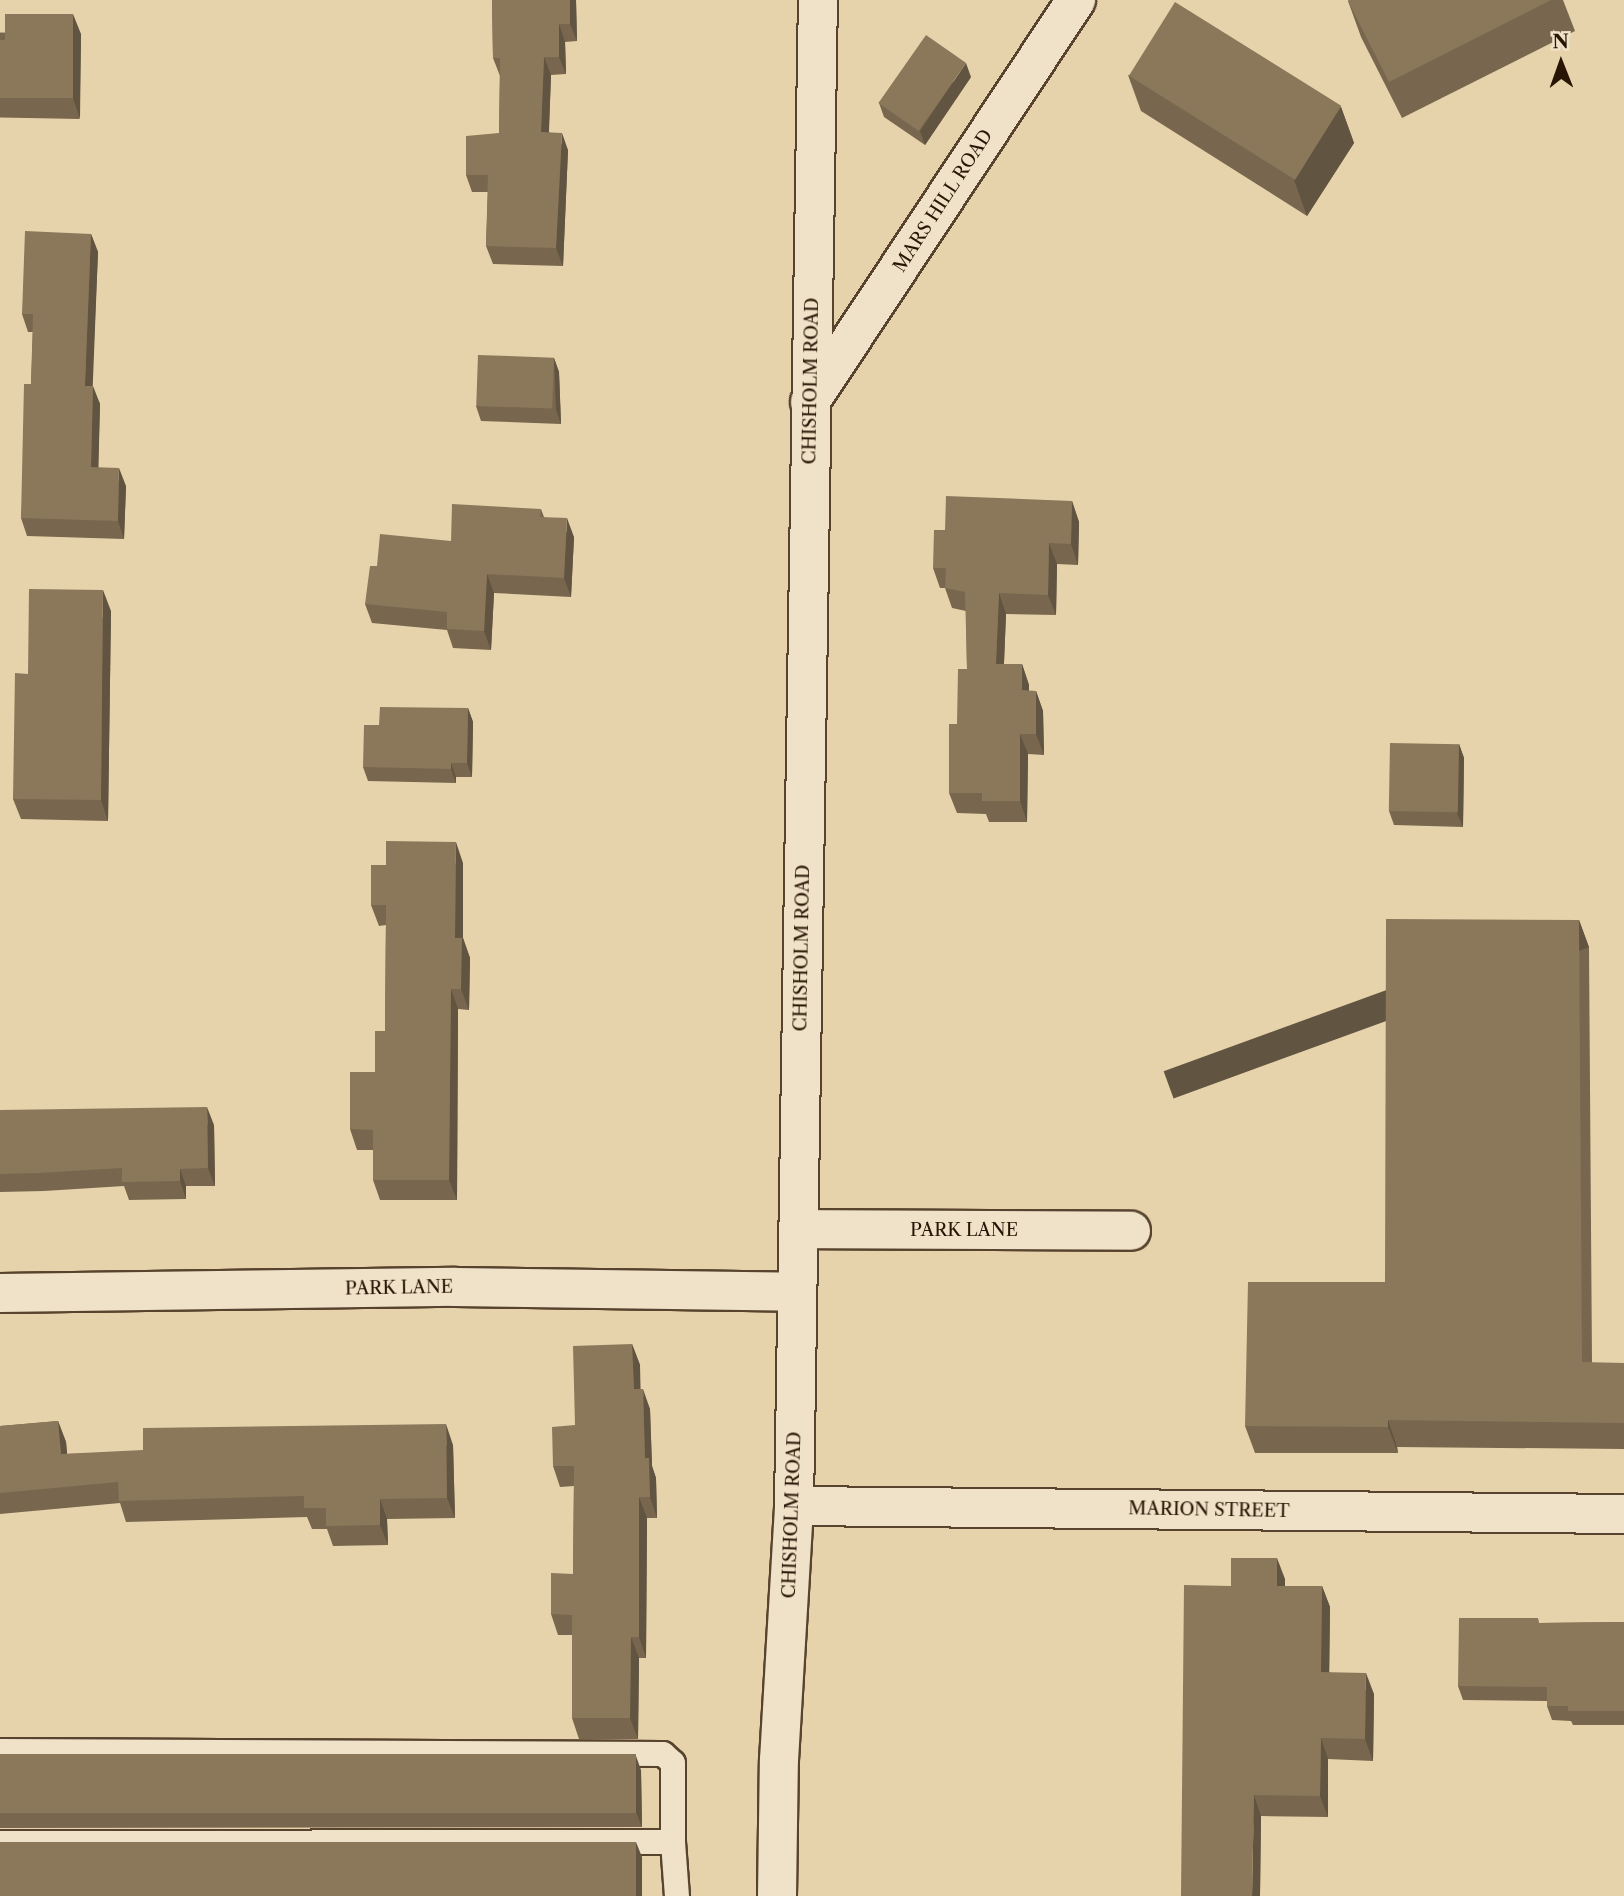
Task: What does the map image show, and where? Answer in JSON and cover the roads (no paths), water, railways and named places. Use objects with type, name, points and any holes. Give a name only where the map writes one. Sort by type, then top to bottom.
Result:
[{"type":"street","name":"CHISHOLM ROAD","points":[[777,1896],[779,1760],[794,1506],[818,0]]},
{"type":"street","name":"MARS HILL ROAD","points":[[810,402],[1076,0]]},
{"type":"street","name":"PARK LANE","points":[[798,1229],[1131,1231]]},
{"type":"street","name":"PARK LANE","points":[[0,1293],[455,1287],[797,1292]]},
{"type":"street","name":"MARION STREET","points":[[794,1506],[1624,1514]]},
{"type":"lane","points":[[0,1751],[663,1754],[673,1763],[673,1842],[677,1896]]},
{"type":"lane","points":[[0,1843],[673,1842]]}]
